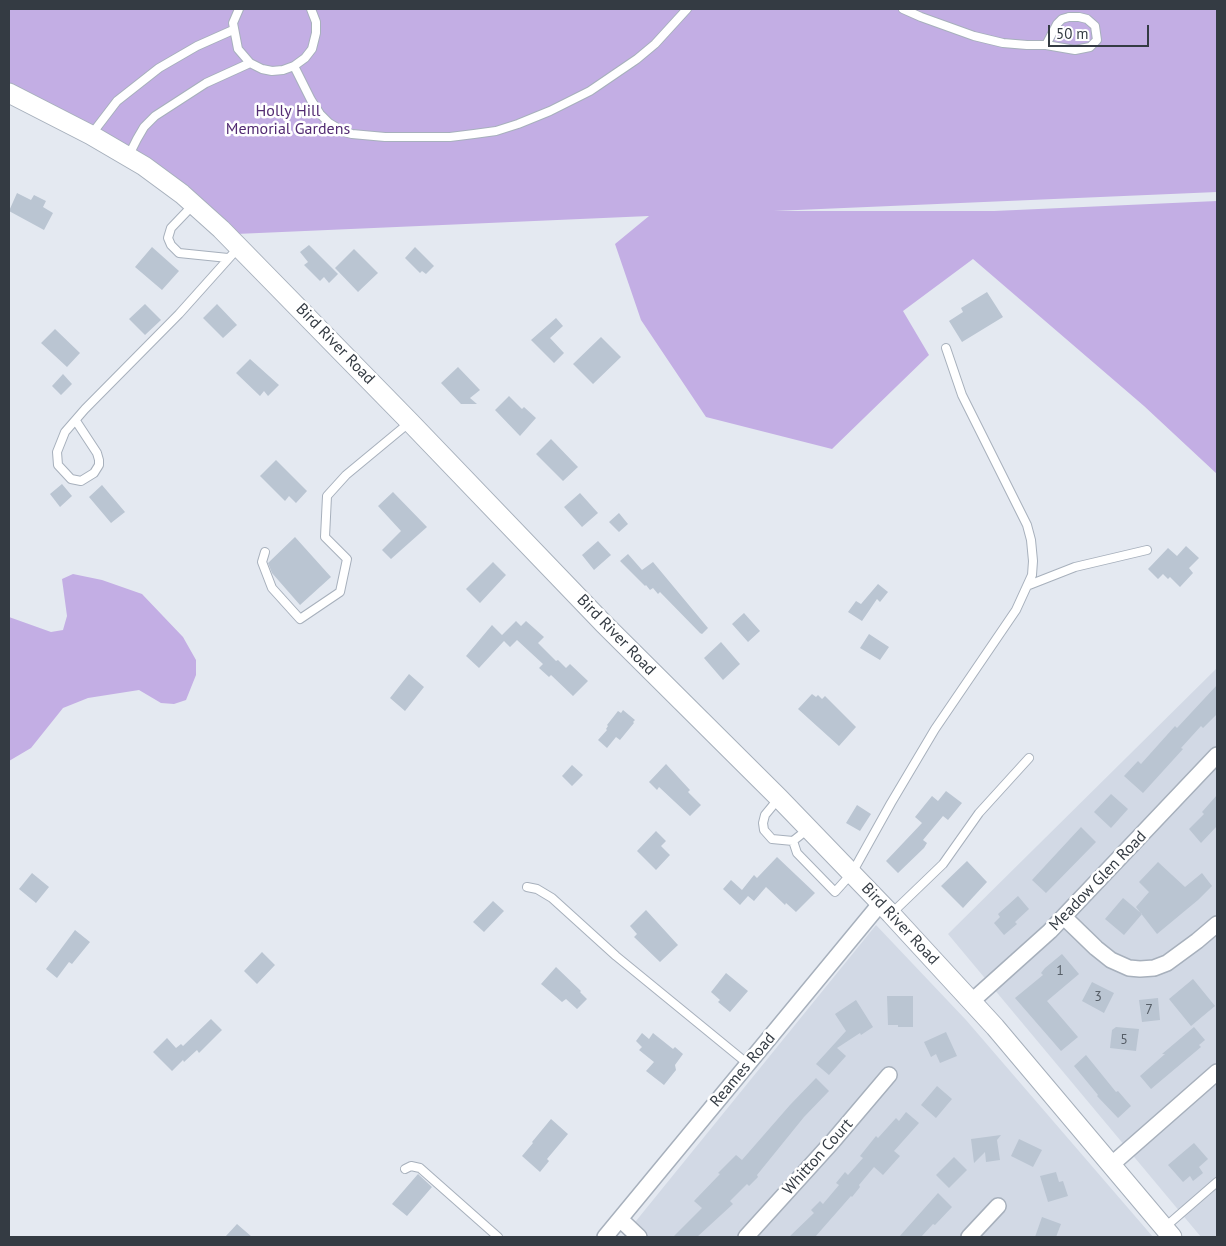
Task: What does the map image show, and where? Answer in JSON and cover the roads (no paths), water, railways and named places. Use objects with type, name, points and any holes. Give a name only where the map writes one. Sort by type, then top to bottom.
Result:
[{"type":"street","name":"Bird River Road","points":[[9,93],[128,156],[156,174],[194,204],[234,253],[410,422],[603,623],[852,873],[972,1001],[1168,1232]]},
{"type":"street","name":"Meadow Glen Road","points":[[972,1001],[1064,917],[1217,755]]},
{"type":"street","name":"Reames Road","points":[[605,1237],[748,1064],[886,909]]},
{"type":"street","points":[[1064,917],[1111,960],[1129,968],[1140,969],[1154,968],[1166,963],[1217,924]]},
{"type":"street","points":[[1111,1165],[1217,1072]]},
{"type":"street","name":"Whitton Court","points":[[746,1237],[833,1141],[889,1075]]},
{"type":"street","points":[[969,1237],[998,1206]]},
{"type":"street","points":[[620,1219],[638,1237]]},
{"type":"lane","points":[[239,9],[233,24],[238,49],[250,62],[262,69],[272,71],[294,66],[312,50],[316,33],[316,22],[311,9]]},
{"type":"lane","points":[[294,66],[320,114],[336,128],[344,132],[385,137],[450,137],[496,131],[550,111],[590,91],[637,60],[656,44],[687,9]]},
{"type":"lane","points":[[903,9],[974,36],[1003,43],[1046,45],[1075,50],[1090,48],[1097,40],[1095,26],[1087,19],[1079,17],[1062,19],[1057,24],[1046,45]]},
{"type":"lane","points":[[91,135],[117,101],[159,68],[197,46],[233,30]]},
{"type":"lane","points":[[128,156],[136,139],[155,116],[206,83],[250,62]]},
{"type":"lane","points":[[194,204],[170,228],[168,238],[171,245],[180,253],[234,253]]},
{"type":"lane","points":[[76,421],[97,453],[99,460],[99,465],[94,473],[81,481],[71,478],[58,465],[56,452],[65,432],[85,409],[179,314],[234,253]]},
{"type":"lane","points":[[793,840],[800,858],[835,892],[852,873],[935,729],[1016,610],[1029,585],[1033,561],[1032,540],[1027,525],[962,395],[946,348]]},
{"type":"lane","points":[[265,552],[262,562],[272,588],[300,619],[340,592],[348,559],[325,537],[327,496],[346,475],[410,422]]},
{"type":"lane","points":[[1029,585],[1074,567],[1146,550]]},
{"type":"lane","points":[[886,909],[943,864],[979,814],[1029,758]]},
{"type":"lane","points":[[779,798],[765,815],[763,823],[764,830],[772,840],[793,840],[809,829]]},
{"type":"lane","points":[[527,887],[537,889],[552,898],[616,956],[748,1064]]},
{"type":"lane","points":[[405,1169],[412,1166],[420,1168],[498,1237]]},
{"type":"lane","points":[[1168,1232],[1217,1182]]},
{"type":"park label","name":"Holly Hill Memorial Gardens","points":[[288,120]]}]
